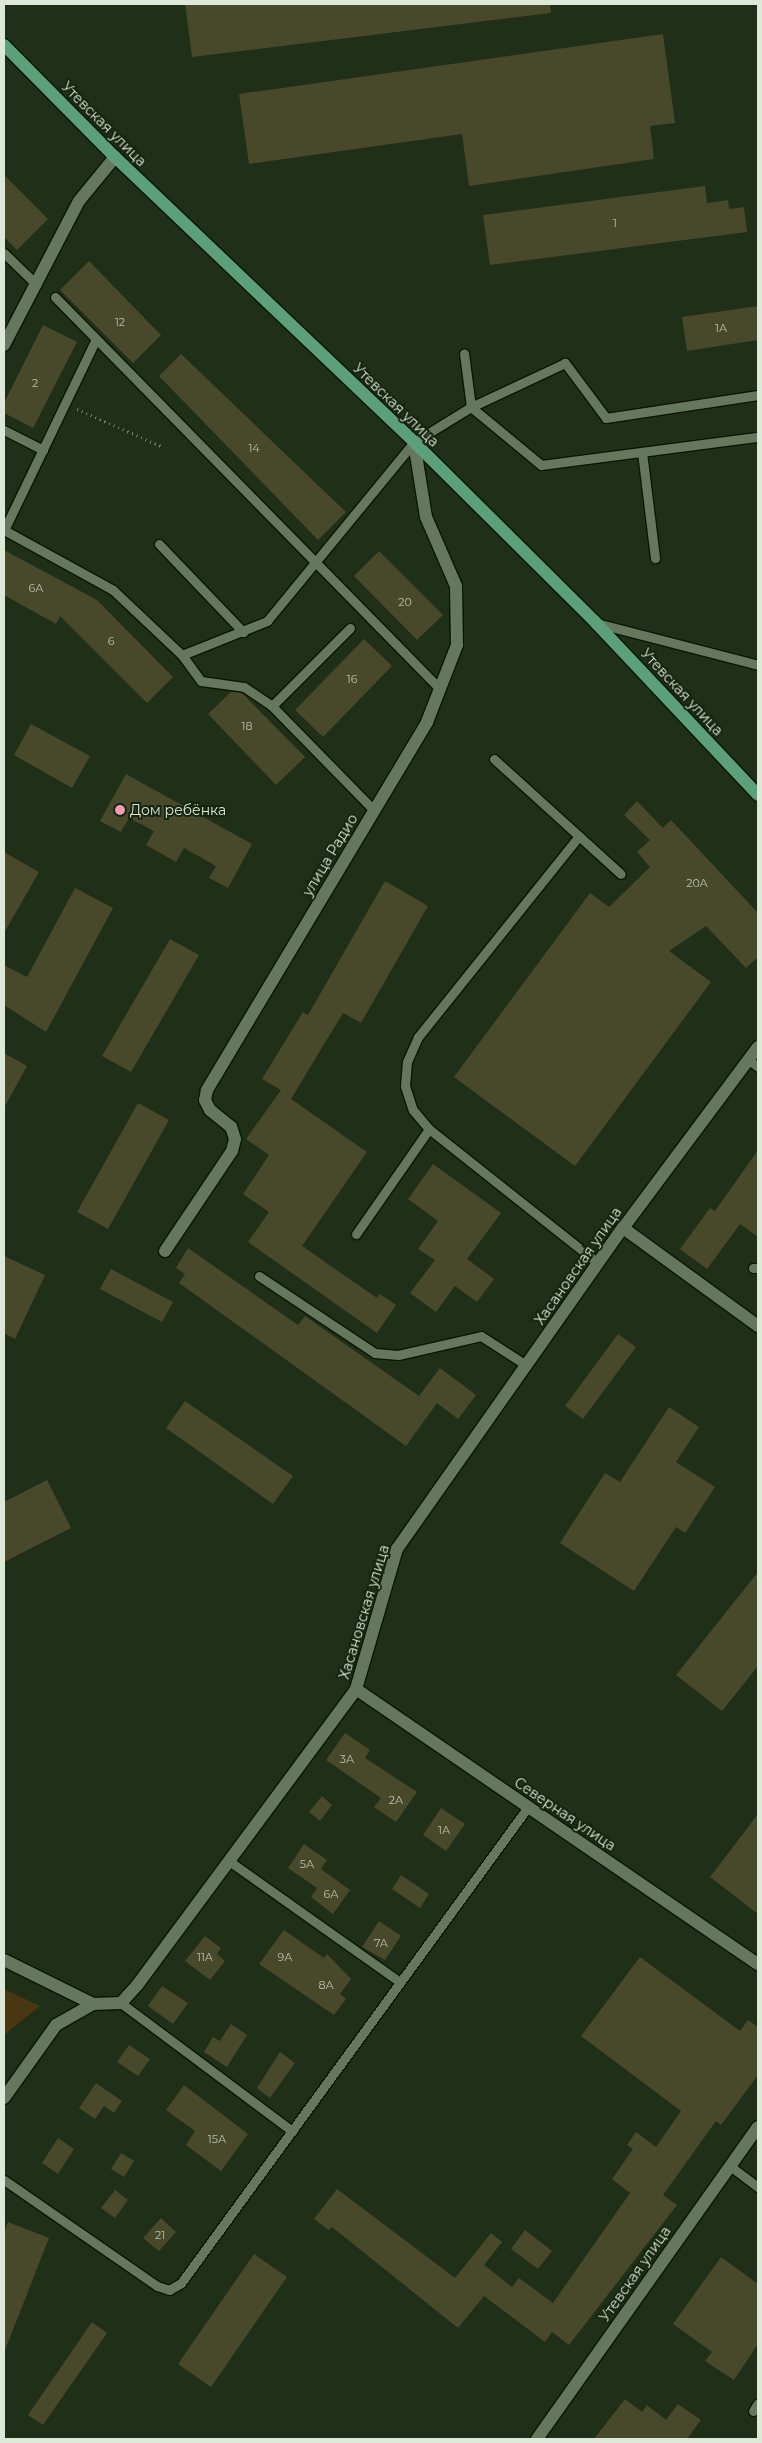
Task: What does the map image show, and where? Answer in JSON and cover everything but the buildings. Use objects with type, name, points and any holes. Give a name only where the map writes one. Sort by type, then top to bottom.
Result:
[{"type":"main road","name":"Утевская улица","points":[[4,45],[114,157],[414,442],[596,623],[758,795]]},
{"type":"street","points":[[4,345],[79,201],[114,157]]},
{"type":"street","name":"улица Радио","points":[[165,1250],[232,1151],[235,1139],[230,1127],[210,1110],[205,1100],[207,1090],[427,722],[457,645],[456,586],[426,518],[414,442]]},
{"type":"street","name":"Хасановская улица","points":[[121,2003],[356,1689],[397,1549],[622,1228],[753,1063],[758,1046]]},
{"type":"street","points":[[622,1228],[758,1326]]},
{"type":"street","name":"Северная улица","points":[[356,1689],[758,1964]]},
{"type":"street","points":[[4,1960],[93,2004]]},
{"type":"street","points":[[4,2098],[56,2025],[93,2004],[121,2003]]},
{"type":"street","name":"Утевская улица","points":[[537,2439],[758,2127]]},
{"type":"lane","points":[[4,254],[36,284]]},
{"type":"lane","points":[[55,297],[440,689]]},
{"type":"lane","points":[[96,339],[4,530],[113,590],[182,655],[201,681],[244,686],[272,706],[374,810]]},
{"type":"lane","points":[[464,353],[471,407],[541,465],[758,436]]},
{"type":"lane","points":[[182,655],[267,621],[318,564],[414,442],[471,407],[565,363],[606,418],[758,396]]},
{"type":"lane","points":[[4,430],[43,450]]},
{"type":"lane","points":[[642,452],[655,558]]},
{"type":"lane","points":[[159,544],[243,632]]},
{"type":"lane","points":[[596,623],[758,665]]},
{"type":"lane","points":[[272,706],[350,628]]},
{"type":"lane","points":[[494,760],[621,874]]},
{"type":"lane","points":[[578,836],[418,1037],[407,1062],[405,1086],[413,1110],[429,1129],[598,1263]]},
{"type":"lane","points":[[356,1234],[429,1129]]},
{"type":"lane","points":[[258,1276],[375,1353],[398,1355],[481,1336],[526,1365]]},
{"type":"lane","points":[[4,2180],[157,2286],[169,2290],[181,2283],[528,1807]]},
{"type":"lane","points":[[229,1861],[400,1982]]},
{"type":"lane","points":[[121,2003],[292,2131]]},
{"type":"lane","points":[[730,2166],[758,2187]]},
{"type":"path","points":[[65,404],[161,446]]},
{"type":"shaded area","points":[[4,1989],[40,2006],[4,2035]]},
{"type":"place","name":"Дом ребёнка","points":[[120,810]]}]
